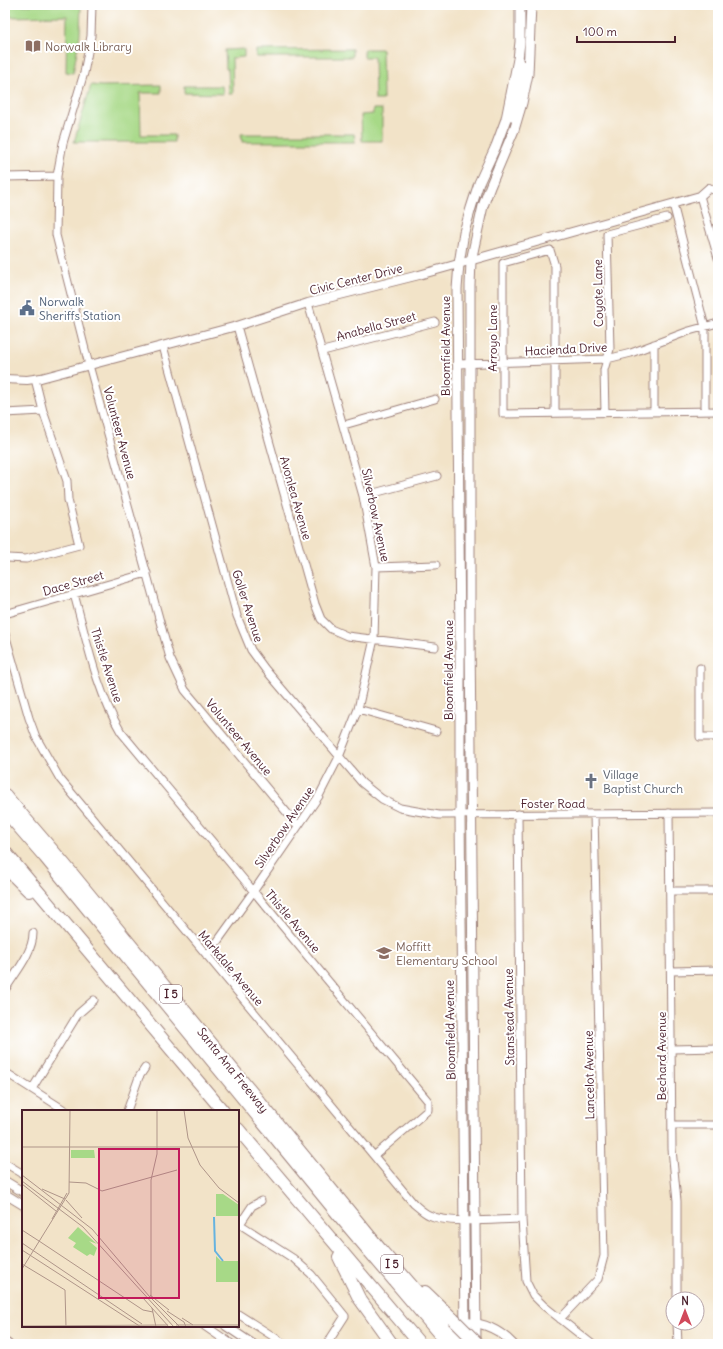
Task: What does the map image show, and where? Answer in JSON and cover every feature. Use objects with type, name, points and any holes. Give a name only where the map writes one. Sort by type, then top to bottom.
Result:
[{"type":"highway","name":"Santa Ana Freeway","points":[[5,796],[65,865],[380,1250],[450,1338],[463,1344]]},
{"type":"highway","points":[[5,811],[45,857],[342,1219],[450,1338]]},
{"type":"highway","points":[[5,852],[222,1110]]},
{"type":"highway","points":[[5,868],[83,944]]},
{"type":"highway","name":"I 5","points":[[239,1130],[420,1344]]},
{"type":"highway","points":[[331,1240],[359,1298],[392,1344]]},
{"type":"highway","points":[[380,1250],[453,1319],[477,1344]]},
{"type":"main road","name":"Bloomfield Avenue","points":[[463,1344],[466,1322],[460,815],[457,288],[464,232],[479,183],[493,153],[506,119],[518,59],[520,42],[520,5]]},
{"type":"main road","name":"Bloomfield Avenue","points":[[477,1344],[471,738],[471,261],[490,187],[516,125],[522,103],[528,74],[532,5]]},
{"type":"main road","points":[[516,125],[512,118],[522,74],[518,59]]},
{"type":"main road","points":[[493,153],[503,158]]},
{"type":"main road","points":[[458,422],[471,422]]},
{"type":"main road","points":[[460,649],[471,649]]},
{"type":"main road","points":[[460,738],[471,738]]},
{"type":"main road","points":[[461,890],[472,890]]},
{"type":"street","name":"Volunteer Avenue","points":[[92,5],[91,36],[84,73],[63,143],[57,176],[56,235],[89,365],[170,658],[185,690],[298,826]]},
{"type":"street","points":[[5,177],[57,176]]},
{"type":"street","points":[[709,188],[718,192]]},
{"type":"street","name":"Civic Center Drive","points":[[5,380],[15,381],[35,379],[237,326],[308,303],[471,261],[673,204],[700,196],[709,188]]},
{"type":"street","points":[[700,196],[718,258]]},
{"type":"street","points":[[673,204],[705,327],[705,411]]},
{"type":"street","name":"Coyote Lane","points":[[605,412],[604,370],[610,349],[607,234],[667,218]]},
{"type":"street","name":"Arroyo Lane","points":[[554,362],[554,266],[550,250],[503,263],[503,414],[554,413]]},
{"type":"street","name":"Silverbow Avenue","points":[[207,956],[319,796],[339,757],[358,709],[374,639],[376,568],[363,496],[323,351],[308,303]]},
{"type":"street","name":"Anabella Street","points":[[323,351],[435,322]]},
{"type":"street","name":"Hacienda Drive","points":[[457,364],[607,360],[689,331],[718,323]]},
{"type":"street","name":"Avonlea Avenue","points":[[237,326],[314,604],[321,619],[331,629],[347,636],[435,647]]},
{"type":"street","points":[[654,344],[654,412]]},
{"type":"street","name":"Goller Avenue","points":[[162,346],[237,616],[251,650],[265,669],[339,757],[362,783],[382,799],[400,808],[432,814],[460,815]]},
{"type":"street","points":[[554,362],[554,413],[718,411]]},
{"type":"street","points":[[5,558],[26,559],[79,545],[68,500],[67,481],[43,411],[35,379]]},
{"type":"street","points":[[344,426],[435,398]]},
{"type":"street","points":[[5,413],[43,411]]},
{"type":"street","points":[[363,496],[437,476]]},
{"type":"street","points":[[376,568],[436,565]]},
{"type":"street","name":"Dace Street","points":[[5,614],[147,573]]},
{"type":"street","name":"Thistle Avenue","points":[[74,594],[100,687],[121,732],[428,1101],[428,1110],[374,1156]]},
{"type":"street","name":"Markdale Avenue","points":[[5,634],[29,718],[36,737],[60,779],[414,1204],[430,1216],[444,1220],[522,1219]]},
{"type":"street","points":[[700,668],[700,737],[718,737]]},
{"type":"street","points":[[358,709],[436,731]]},
{"type":"street","name":"Bechard Avenue","points":[[669,813],[672,1149],[677,1201],[678,1291]]},
{"type":"street","name":"Foster Road","points":[[460,815],[718,813]]},
{"type":"street","name":"Stanstead Avenue","points":[[518,814],[522,1219],[526,1281],[532,1295],[592,1344]]},
{"type":"street","name":"Lancelot Avenue","points":[[560,1319],[598,1278],[604,1256],[594,814]]},
{"type":"street","points":[[670,891],[718,891]]},
{"type":"street","points":[[5,990],[31,949],[33,933]]},
{"type":"street","points":[[671,971],[718,970]]},
{"type":"street","points":[[32,1089],[78,1014],[94,1000]]},
{"type":"street","points":[[672,1049],[718,1048]]},
{"type":"street","points":[[127,1110],[139,1077],[145,1068]]},
{"type":"street","points":[[5,1072],[64,1110]]},
{"type":"street","points":[[672,1125],[718,1125]]},
{"type":"street","points":[[5,1163],[22,1173]]},
{"type":"street","points":[[5,1181],[22,1191]]},
{"type":"street","points":[[5,1194],[22,1204]]},
{"type":"street","points":[[261,1201],[252,1206],[239,1223],[294,1258],[311,1274],[345,1316],[328,1344]]},
{"type":"street","points":[[239,1315],[285,1344]]},
{"type":"street","points":[[466,1322],[494,1328],[507,1337],[513,1344]]},
{"type":"street","points":[[206,1327],[231,1344]]},
{"type":"street","points":[[228,1327],[253,1344]]},
{"type":"street","points":[[678,1331],[678,1344]]},
{"type":"green space","points":[[5,5],[81,5],[80,34],[73,73],[66,72],[67,16],[5,17]]},
{"type":"green space","points":[[244,49],[244,57],[232,58],[233,94],[229,94],[228,69],[226,69],[225,50]]},
{"type":"green space","points":[[352,49],[352,57],[256,57],[256,50]]},
{"type":"green space","points":[[364,49],[382,49],[383,100],[375,100],[374,57],[364,57]]},
{"type":"green space","points":[[91,85],[161,85],[161,93],[140,93],[141,135],[174,135],[174,142],[74,142]]},
{"type":"green space","points":[[184,86],[222,86],[223,94],[184,93]]},
{"type":"green space","points":[[373,109],[382,109],[382,141],[362,141],[361,115],[373,114]]},
{"type":"green space","points":[[241,134],[354,134],[355,142],[242,142]]},
{"type":"place","name":"Norwalk Library","points":[[33,46]]},
{"type":"place","name":"Norwalk Sheriffs Station","points":[[27,308]]},
{"type":"place","name":"Village Baptist Church","points":[[591,781]]},
{"type":"place","name":"Moffitt Elementary School","points":[[384,953]]}]
